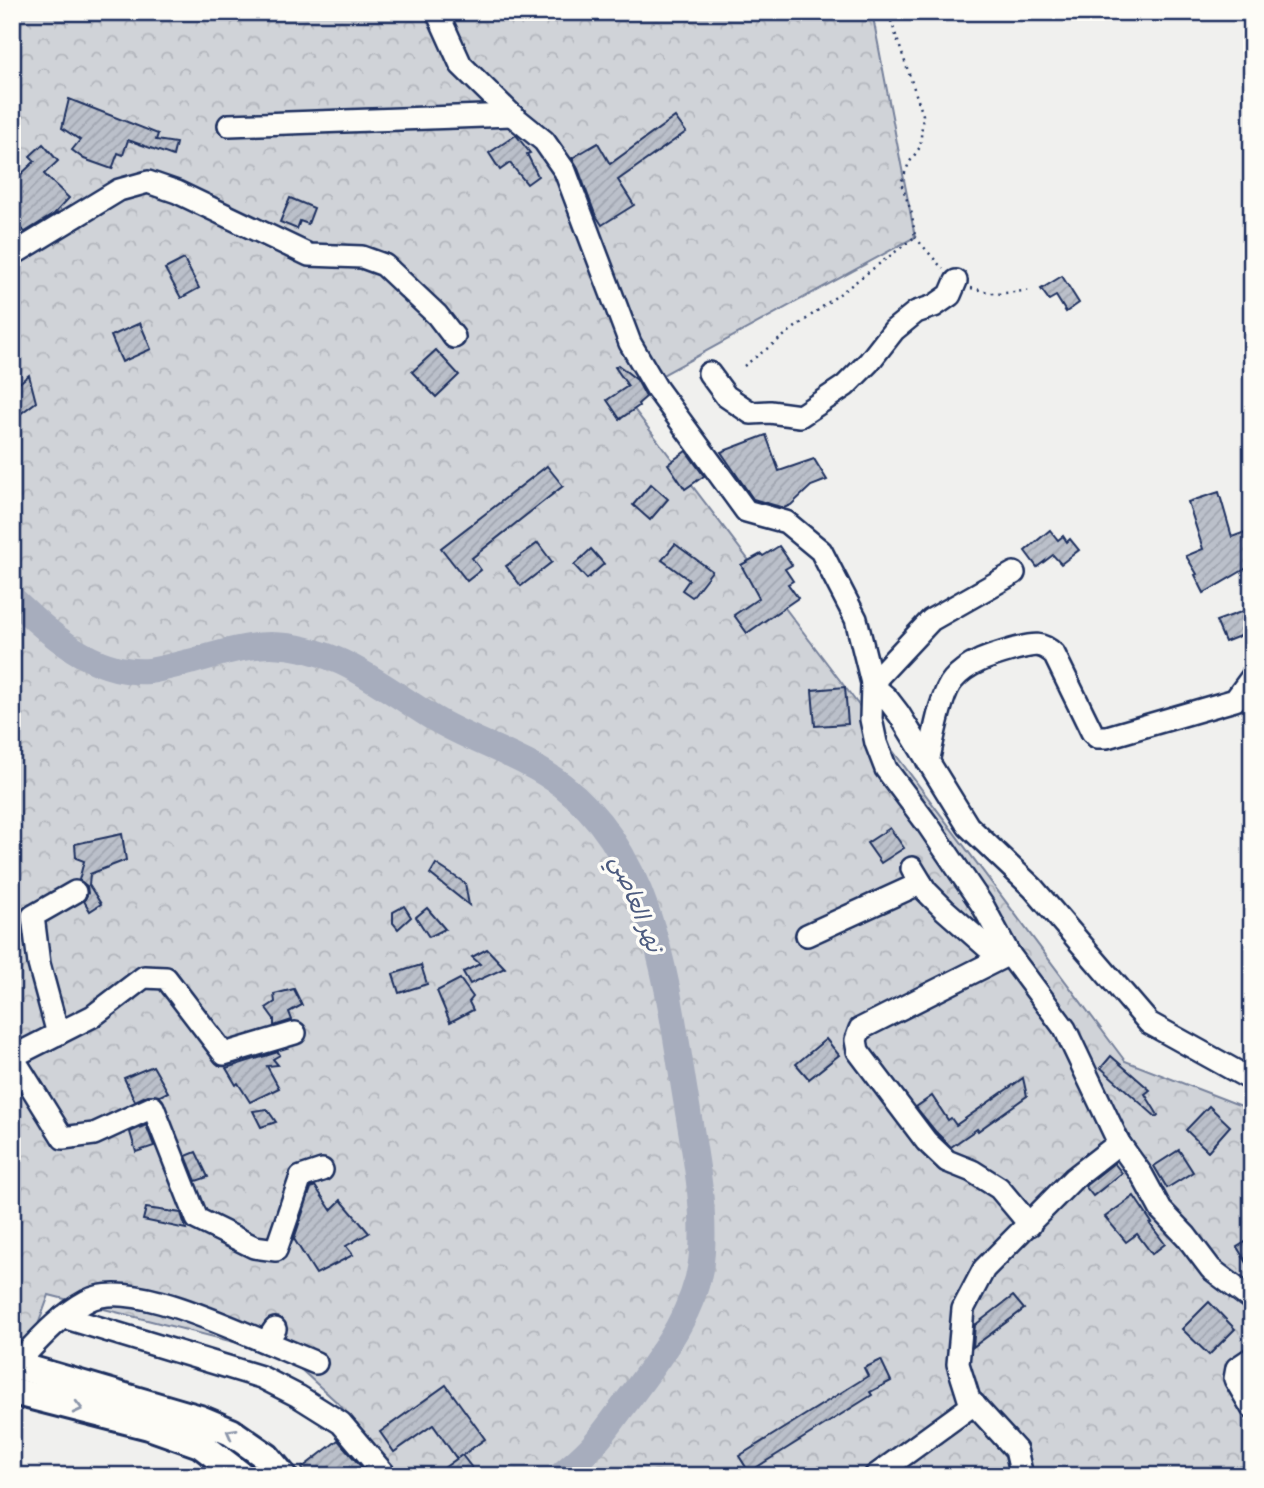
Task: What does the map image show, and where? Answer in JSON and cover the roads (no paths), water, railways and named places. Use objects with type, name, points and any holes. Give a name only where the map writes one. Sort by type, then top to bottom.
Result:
[{"type":"main road","points":[[13,1373],[200,1444],[242,1476]]},
{"type":"main road","points":[[13,1373],[200,1419],[232,1432],[267,1458],[283,1476]]},
{"type":"street","points":[[436,12],[461,65],[512,116],[544,141],[565,171],[630,343],[657,388],[746,511],[786,522],[821,551],[856,620],[872,684],[871,719],[876,743],[886,769],[976,896],[1009,954],[1065,1029],[1119,1143],[1142,1175],[1161,1210],[1186,1236],[1211,1269],[1252,1300]]},
{"type":"street","points":[[229,125],[512,116]]},
{"type":"street","points":[[12,255],[119,190],[148,182],[177,192],[309,255],[362,257],[384,265],[437,315],[454,337]]},
{"type":"street","points":[[709,373],[726,396],[751,413],[770,412],[800,416],[845,386],[869,362],[894,330],[916,312],[934,306],[950,295],[956,281]]},
{"type":"street","points":[[872,684],[931,620],[1014,573]]},
{"type":"street","points":[[928,762],[946,691],[953,680],[980,661],[1035,643],[1047,647],[1054,654],[1092,732],[1097,737],[1107,737],[1235,700],[1252,677]]},
{"type":"street","points":[[872,684],[886,696],[899,714],[968,826],[1032,888],[1149,1023],[1252,1080]]},
{"type":"street","points":[[807,935],[917,875],[944,911],[987,947],[1009,954]]},
{"type":"street","points":[[58,1034],[39,964],[33,916],[75,892]]},
{"type":"street","points":[[1009,954],[860,1030],[856,1040],[859,1051],[926,1141],[947,1161],[972,1171],[999,1188],[1030,1224]]},
{"type":"street","points":[[295,1034],[224,1054],[166,978],[144,977],[93,1016],[13,1056],[63,1138],[94,1134],[153,1107],[197,1219],[254,1247],[276,1250],[301,1177],[322,1170]]},
{"type":"street","points":[[1022,1476],[1016,1450],[969,1399],[958,1364],[963,1309],[984,1269],[1074,1178],[1119,1143]]},
{"type":"street","points":[[13,1373],[63,1317],[89,1299],[111,1293],[136,1296],[271,1336],[316,1363]]},
{"type":"street","points":[[63,1317],[261,1377],[341,1423],[386,1476]]},
{"type":"street","points":[[1252,1358],[1237,1368],[1235,1379],[1252,1408]]},
{"type":"street","points":[[875,1476],[974,1404]]},
{"type":"waterway","name":"نهر العاصي","points":[[12,598],[41,625],[73,649],[109,666],[129,670],[149,671],[261,645],[294,647],[337,660],[449,727],[516,758],[562,785],[594,815],[618,849],[638,888],[664,972],[698,1175],[702,1252],[693,1294],[663,1352],[599,1438],[560,1476]]}]
